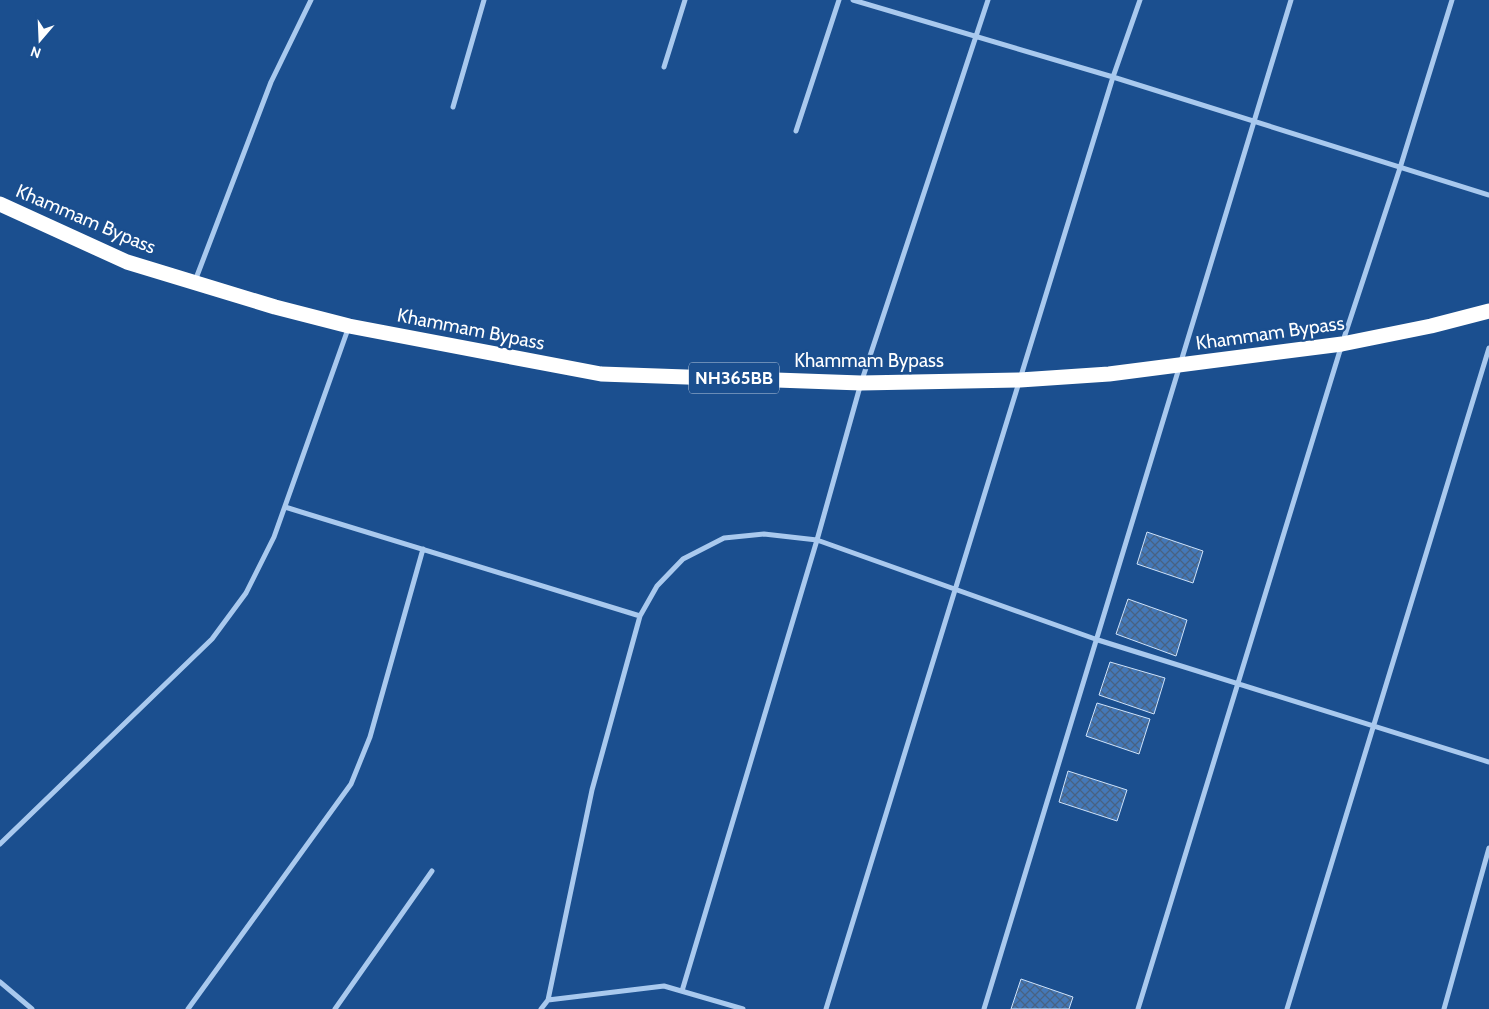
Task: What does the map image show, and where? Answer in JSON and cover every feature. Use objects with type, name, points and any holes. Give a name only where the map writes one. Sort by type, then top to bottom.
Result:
[{"type":"highway","name":"Khammam Bypass","points":[[0,204],[127,262],[275,307],[349,326],[601,374],[861,382],[1020,380],[1109,374],[1342,344],[1432,326],[1489,311]]},
{"type":"street","points":[[194,282],[271,82],[311,0]]},
{"type":"street","points":[[454,107],[484,0]]},
{"type":"street","points":[[664,67],[685,0]]},
{"type":"street","points":[[796,131],[839,0]]},
{"type":"street","points":[[853,0],[1113,77],[1255,123],[1489,194]]},
{"type":"street","points":[[682,991],[817,540],[861,382],[988,0]]},
{"type":"street","points":[[826,1009],[1113,77],[1140,0]]},
{"type":"street","points":[[984,1009],[1098,640],[1291,0]]},
{"type":"street","points":[[1138,1009],[1342,344],[1400,168],[1452,0]]},
{"type":"street","points":[[0,844],[212,639],[246,593],[274,537],[349,326]]},
{"type":"street","points":[[1287,1009],[1489,348]]},
{"type":"street","points":[[285,507],[640,616]]},
{"type":"street","points":[[541,1009],[548,1000],[592,790],[640,616],[657,586],[683,559],[724,538],[764,534],[817,540],[1098,640],[1239,682],[1373,727],[1489,762]]},
{"type":"street","points":[[188,1009],[351,784],[370,737],[423,549]]},
{"type":"street","points":[[1444,1009],[1489,848]]},
{"type":"street","points":[[335,1009],[432,871]]},
{"type":"street","points":[[0,982],[32,1009]]},
{"type":"street","points":[[548,1000],[664,986],[743,1009]]},
{"type":"building","points":[[1147,532],[1203,551],[1193,583],[1137,564]]},
{"type":"building","points":[[1128,599],[1187,620],[1176,656],[1116,634]]},
{"type":"building","points":[[1110,662],[1165,678],[1154,714],[1099,695]]},
{"type":"building","points":[[1097,703],[1150,719],[1139,754],[1086,736]]},
{"type":"building","points":[[1068,771],[1127,790],[1117,821],[1059,802]]},
{"type":"building","points":[[1021,979],[1073,997],[1069,1009],[1011,1009]]}]
